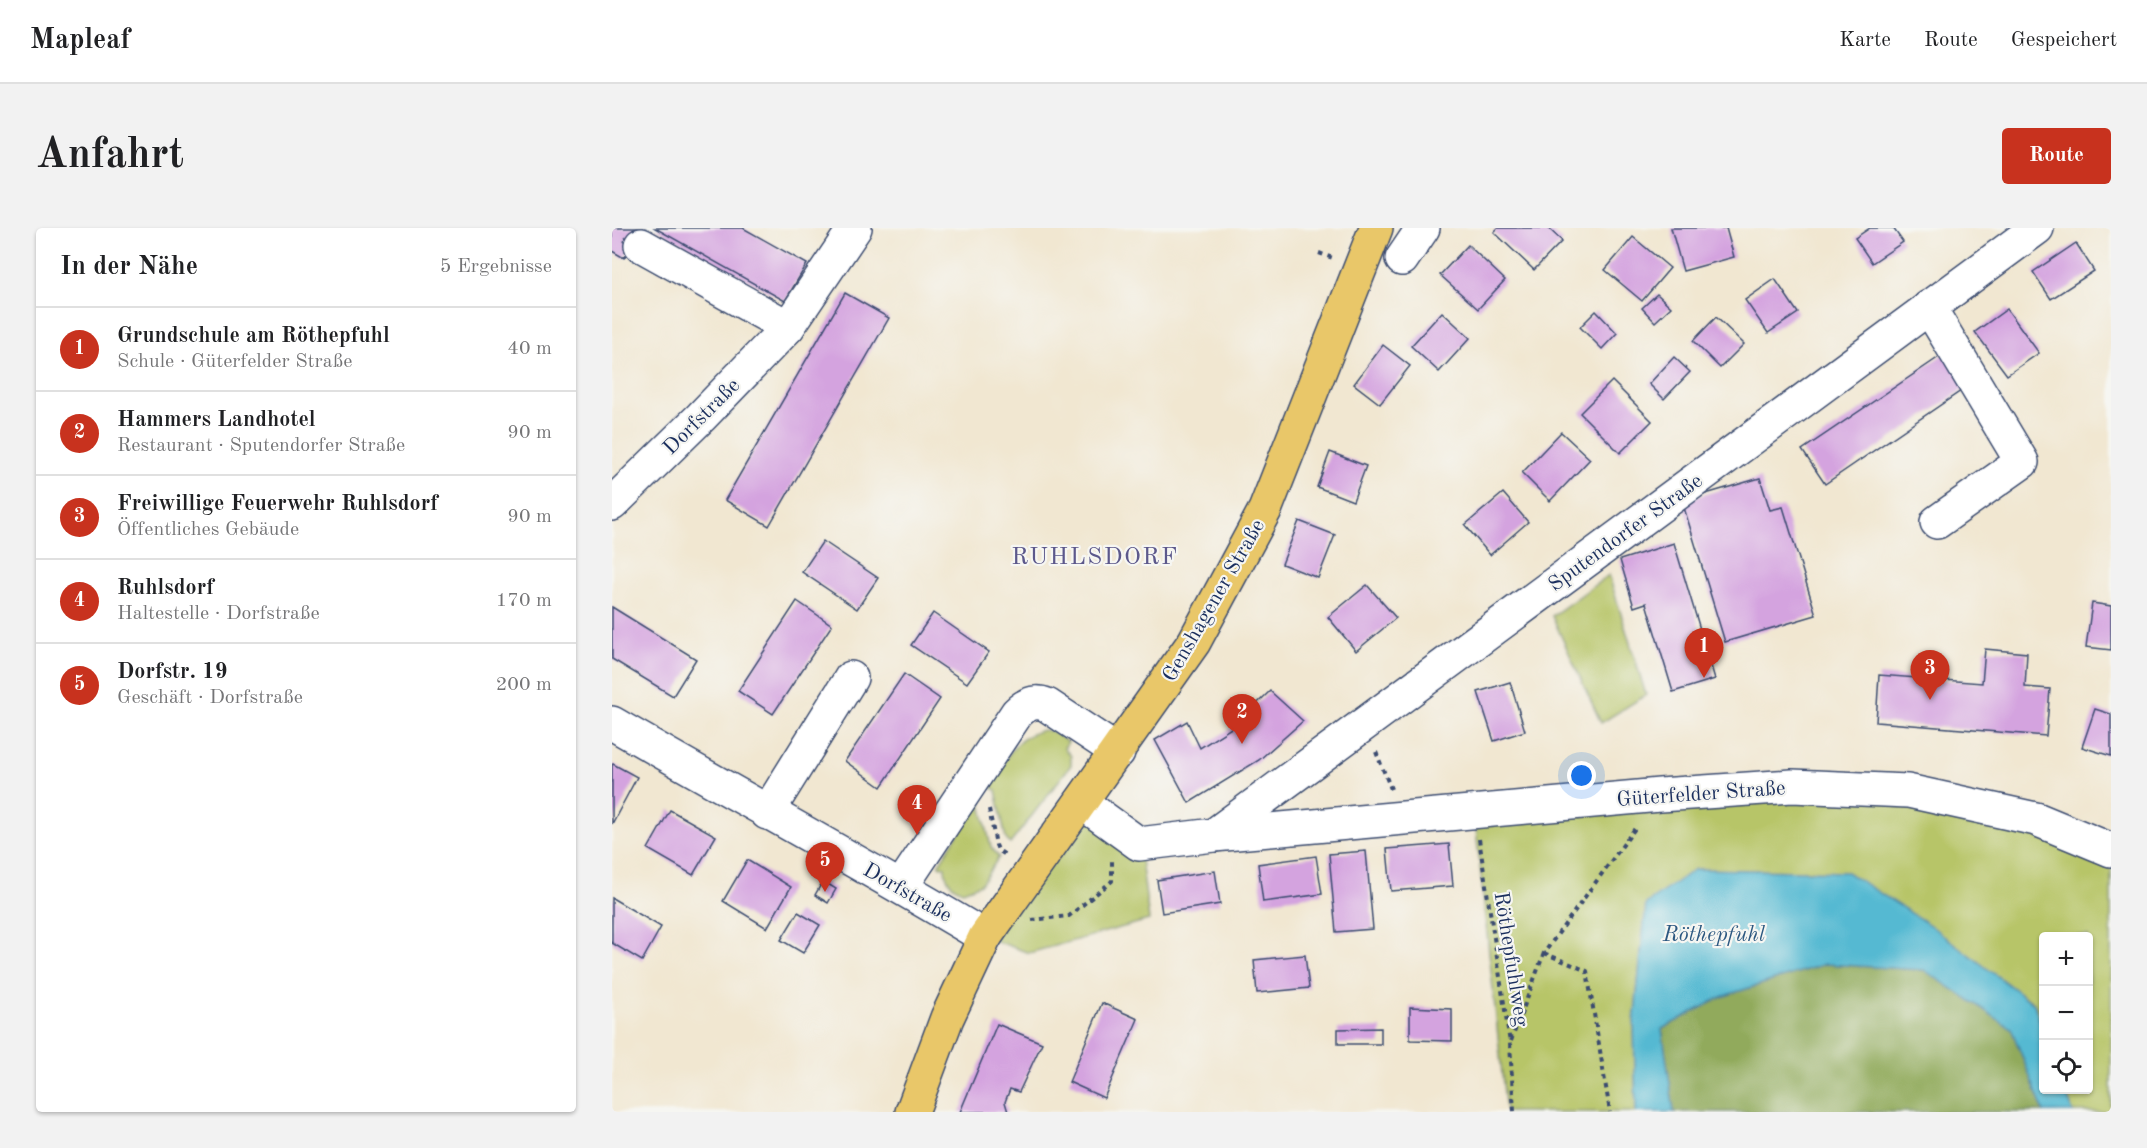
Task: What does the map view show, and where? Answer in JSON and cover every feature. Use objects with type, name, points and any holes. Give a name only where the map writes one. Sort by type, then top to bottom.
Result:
[{"type":"main road","name":"Genshagener Straße","points":[[912,1112],[947,1017],[985,937],[1194,642],[1265,510],[1362,269],[1376,228]]},
{"type":"street","name":"Dorfstraße","points":[[612,504],[788,327],[855,228]]},
{"type":"street","points":[[1402,259],[1423,228]]},
{"type":"street","name":"Sputendorfer Straße","points":[[1214,835],[2037,228]]},
{"type":"street","points":[[641,245],[788,327]]},
{"type":"street","points":[[1929,307],[2022,462],[1937,522]]},
{"type":"street","points":[[767,813],[851,678]]},
{"type":"street","points":[[901,886],[1017,712],[1024,706],[1036,703],[1047,705],[1118,752]]},
{"type":"street","name":"Dorfstraße","points":[[612,723],[767,813],[901,886],[985,937]]},
{"type":"street","name":"Güterfelder Straße","points":[[1081,802],[1139,844],[1214,835],[1660,795],[1792,786],[1908,791],[2036,819],[2111,850]]},
{"type":"path","points":[[1365,724],[1402,818]]},
{"type":"path","points":[[1510,1043],[1544,953],[1660,795]]},
{"type":"path","name":"Röthepfuhlweg","points":[[1474,811],[1510,1043],[1514,1112]]},
{"type":"path","points":[[1022,921],[1069,916],[1112,881],[1112,854]]},
{"type":"path","points":[[1000,863],[1005,855]]},
{"type":"path","points":[[1544,953],[1587,971],[1610,1112]]},
{"type":"green space","points":[[1609,575],[1646,695],[1601,723],[1552,616]]},
{"type":"green space","points":[[1043,730],[1052,731],[1068,742],[1064,748],[1071,756],[1071,765],[1010,844],[1006,839],[996,790],[989,786],[1017,744],[1033,733]]},
{"type":"green space","points":[[1908,791],[2111,850],[2111,1112],[2073,1112],[2066,1094],[2093,1094],[2093,932],[2039,932],[2039,1017],[2034,1003],[1847,872],[1695,869],[1646,905],[1634,1023],[1636,1112],[1506,1112],[1474,811]]},
{"type":"green space","points":[[980,800],[991,847],[999,857],[981,884],[963,891],[952,885],[946,876],[945,867],[938,865]]},
{"type":"green space","points":[[1081,802],[1139,844],[1149,920],[1029,953],[985,937]]},
{"type":"green space","points":[[1825,964],[1924,970],[2011,1028],[2044,1112],[1674,1112],[1662,1029],[1721,997]]},
{"type":"water","name":"Röthepfuhl","points":[[1695,869],[1847,872],[1930,925],[2034,1004],[2039,1018],[2039,1094],[2066,1094],[2073,1112],[2044,1112],[2011,1028],[1924,970],[1825,964],[1721,997],[1662,1029],[1674,1112],[1636,1112],[1634,1023],[1646,904]]},
{"type":"building","points":[[612,228],[642,228],[624,258],[612,251]]},
{"type":"building","points":[[655,228],[743,228],[807,264],[785,301]]},
{"type":"building","points":[[1498,228],[1548,228],[1562,241],[1534,270],[1494,232]]},
{"type":"building","points":[[1671,228],[1726,228],[1734,257],[1683,271]]},
{"type":"building","points":[[1870,228],[1893,228],[1903,242],[1872,263],[1855,238]]},
{"type":"building","points":[[1633,237],[1670,268],[1642,301],[1605,270]]},
{"type":"building","points":[[2076,243],[2094,271],[2051,299],[2033,272]]},
{"type":"building","points":[[1468,245],[1505,280],[1478,309],[1440,275]]},
{"type":"building","points":[[1775,279],[1798,313],[1768,333],[1745,300]]},
{"type":"building","points":[[845,293],[889,318],[769,526],[725,500]]},
{"type":"building","points":[[1657,294],[1671,307],[1655,322],[1642,308]]},
{"type":"building","points":[[2007,309],[2039,353],[2007,375],[1975,332]]},
{"type":"building","points":[[1596,311],[1617,333],[1602,349],[1580,327]]},
{"type":"building","points":[[1442,312],[1470,338],[1439,372],[1411,346]]},
{"type":"building","points":[[1716,317],[1744,344],[1720,368],[1693,341]]},
{"type":"building","points":[[1383,345],[1410,366],[1380,404],[1354,384]]},
{"type":"building","points":[[1948,351],[1971,384],[1825,484],[1802,450]]},
{"type":"building","points":[[1674,357],[1690,372],[1664,399],[1649,384]]},
{"type":"building","points":[[1612,381],[1652,421],[1620,453],[1580,413]]},
{"type":"building","points":[[1561,432],[1590,459],[1550,501],[1522,473]]},
{"type":"building","points":[[1330,452],[1366,466],[1353,501],[1317,487]]},
{"type":"building","points":[[1760,478],[1770,510],[1783,507],[1816,615],[1725,642],[1682,501]]},
{"type":"building","points":[[1503,493],[1528,522],[1490,555],[1465,525]]},
{"type":"building","points":[[1299,521],[1335,535],[1318,578],[1282,564]]},
{"type":"building","points":[[823,541],[878,578],[857,609],[802,572]]},
{"type":"building","points":[[1674,543],[1715,679],[1673,692],[1646,603],[1634,607],[1620,560]]},
{"type":"building","points":[[1367,585],[1396,618],[1356,651],[1328,617]]},
{"type":"building","points":[[797,601],[832,625],[773,714],[738,691]]},
{"type":"building","points":[[2092,603],[2111,606],[2111,650],[2086,647]]},
{"type":"building","points":[[612,607],[696,659],[673,696],[612,659]]},
{"type":"building","points":[[933,613],[989,652],[967,683],[911,645]]},
{"type":"building","points":[[1985,649],[2027,653],[2025,687],[2050,689],[2046,736],[1876,722],[1879,675],[1982,683]]},
{"type":"building","points":[[904,674],[940,699],[881,787],[845,761]]},
{"type":"building","points":[[1510,682],[1525,731],[1494,741],[1478,692]]},
{"type":"building","points":[[1270,691],[1303,721],[1259,760],[1189,803],[1155,740],[1187,721],[1200,748],[1233,727]]},
{"type":"building","points":[[2095,709],[2111,714],[2111,756],[2082,747]]},
{"type":"building","points":[[612,765],[637,777],[612,824]]},
{"type":"building","points":[[670,810],[716,836],[693,875],[648,849]]},
{"type":"building","points":[[1449,844],[1453,886],[1391,891],[1387,849]]},
{"type":"building","points":[[1366,851],[1373,929],[1336,932],[1329,854]]},
{"type":"building","points":[[1316,856],[1322,894],[1263,902],[1258,864]]},
{"type":"building","points":[[747,860],[791,887],[767,928],[723,901]]},
{"type":"building","points":[[1215,871],[1220,904],[1162,913],[1157,880]]},
{"type":"building","points":[[823,881],[836,889],[828,903],[815,895]]},
{"type":"building","points":[[612,898],[661,927],[642,961],[612,943]]},
{"type":"building","points":[[798,912],[820,925],[803,953],[781,940]]},
{"type":"building","points":[[1305,955],[1309,988],[1257,993],[1254,960]]},
{"type":"building","points":[[1102,1003],[1138,1019],[1104,1098],[1069,1082]]},
{"type":"building","points":[[1410,1007],[1452,1009],[1452,1041],[1410,1040]]},
{"type":"building","points":[[997,1024],[1042,1043],[1019,1092],[1010,1089],[1005,1102],[1008,1112],[960,1112]]},
{"type":"building","points":[[1381,1028],[1381,1044],[1338,1044],[1338,1029]]},
{"type":"place","name":"Grundschule am Röthepfuhl","points":[[1704,678]]},
{"type":"place","name":"Freiwillige Feuerwehr Ruhlsdorf","points":[[1930,700]]},
{"type":"place","name":"Hammers Landhotel","points":[[1242,744]]},
{"type":"place","name":"Ruhlsdorf","points":[[917,835]]},
{"type":"place","name":"Dorfstr. 19","points":[[825,892]]},
{"type":"district","name":"RUHLSDORF","points":[[1095,556]]}]
